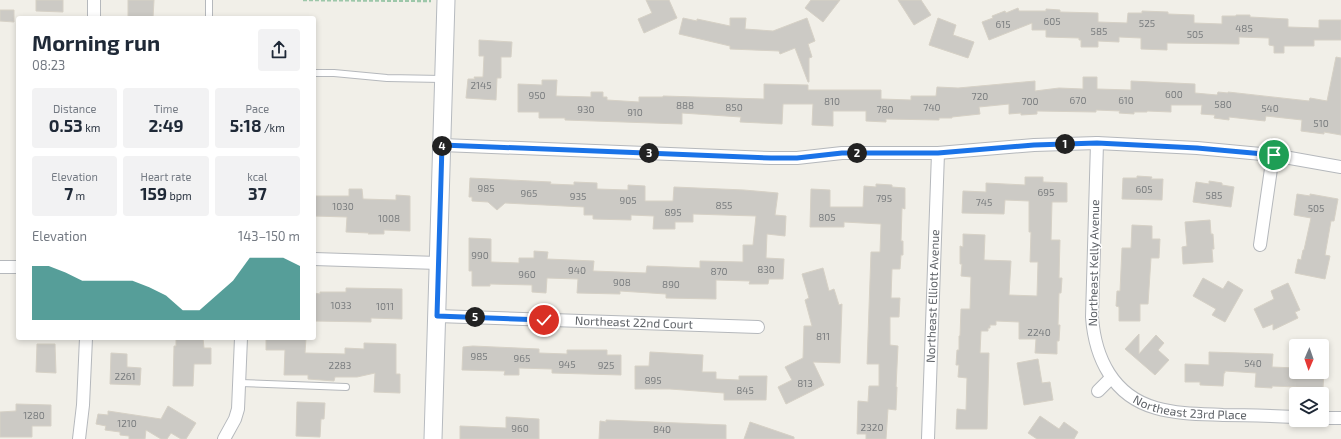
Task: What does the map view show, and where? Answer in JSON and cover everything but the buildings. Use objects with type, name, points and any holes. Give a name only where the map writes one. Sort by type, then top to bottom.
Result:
[{"type":"street","points":[[94,0],[94,16]]},
{"type":"street","points":[[433,439],[446,1]]},
{"type":"street","points":[[442,145],[797,158],[842,153],[938,153],[1034,145],[1097,143],[1190,147],[1274,155],[1341,167]]},
{"type":"street","name":"Northeast Kelly Avenue","points":[[1097,143],[1092,317],[1093,334],[1098,352],[1111,378]]},
{"type":"street","name":"Northeast Elliott Avenue","points":[[928,439],[938,153]]},
{"type":"street","points":[[1260,245],[1274,155]]},
{"type":"street","points":[[316,259],[438,263]]},
{"type":"street","points":[[0,267],[16,267]]},
{"type":"street","name":"Northeast 22nd Court","points":[[437,316],[758,327]]},
{"type":"street","points":[[79,439],[84,405],[86,340]]},
{"type":"street","points":[[224,439],[236,419],[238,409],[242,340]]},
{"type":"street","points":[[1098,391],[1111,378]]},
{"type":"street","name":"Northeast 23rd Place","points":[[1111,378],[1125,393],[1140,402],[1156,408],[1193,414],[1289,417]]},
{"type":"street","points":[[1329,418],[1341,418]]},
{"type":"lane","points":[[209,0],[209,16]]},
{"type":"lane","points":[[316,73],[334,73],[387,78],[444,79]]},
{"type":"lane","points":[[240,382],[346,387]]},
{"type":"path","points":[[304,0],[446,1]]},
{"type":"route","points":[[544,320],[437,316],[442,145],[797,158],[842,153],[938,153],[1034,145],[1097,143],[1141,144],[1274,155]]}]
